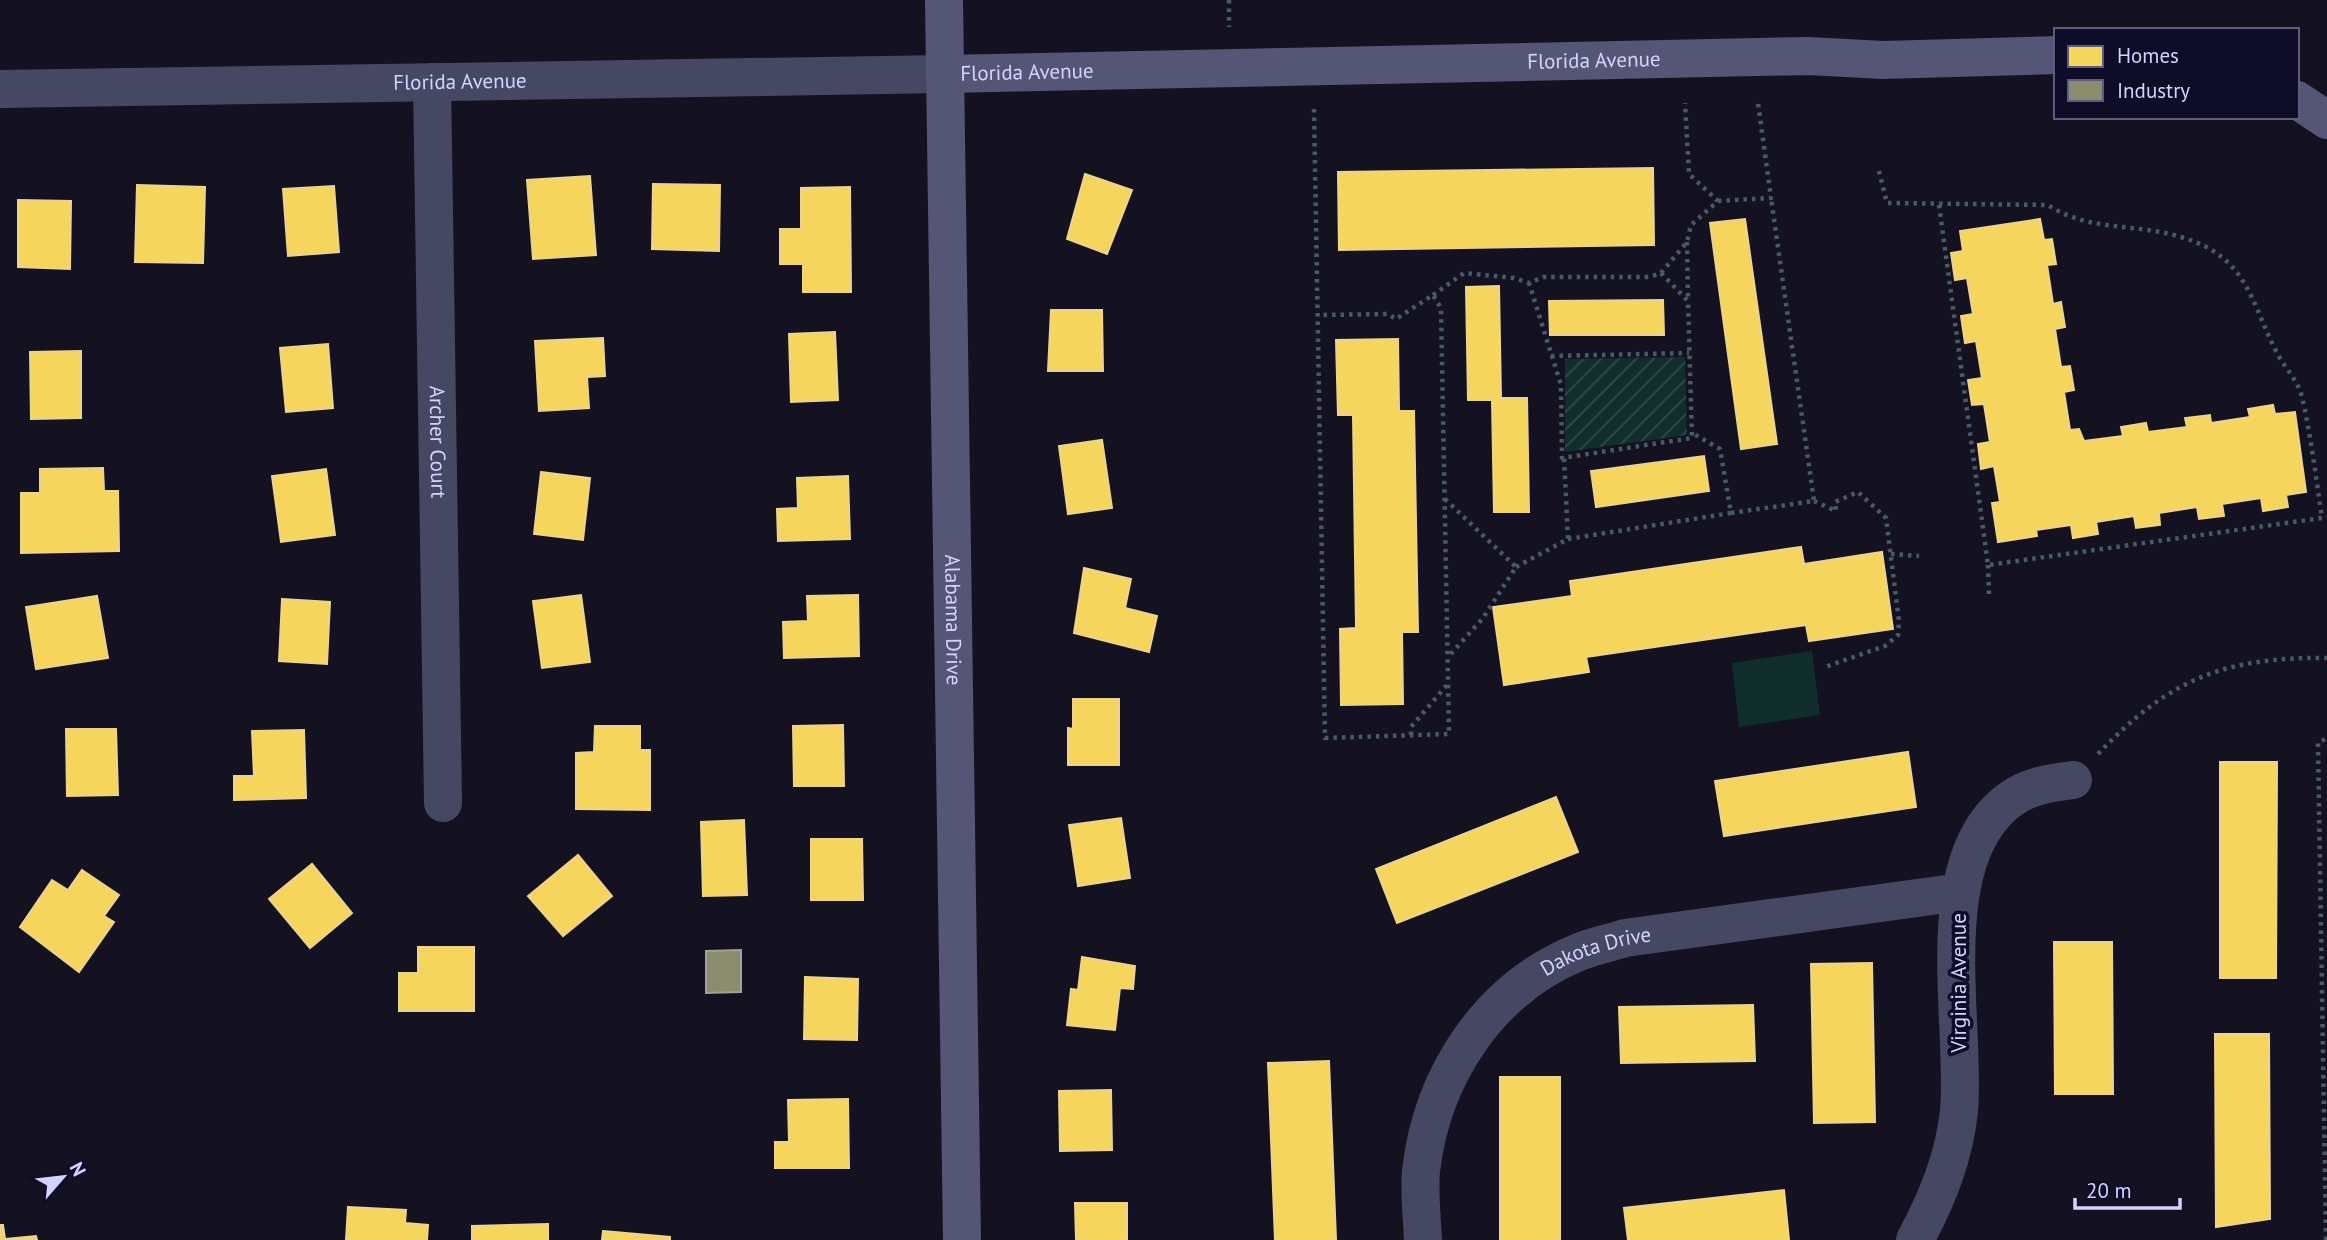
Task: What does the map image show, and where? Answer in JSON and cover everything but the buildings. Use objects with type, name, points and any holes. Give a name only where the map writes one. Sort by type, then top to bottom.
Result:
[{"type":"street","name":"Alabama Drive","points":[[944,0],[962,1240]]},
{"type":"street","name":"Florida Avenue","points":[[0,89],[945,74],[1808,56],[1883,60],[2054,55]]},
{"type":"street","name":"Archer Court","points":[[432,82],[443,803]]},
{"type":"street","points":[[2299,101],[2327,120]]},
{"type":"street","name":"Virginia Avenue","points":[[1915,1240],[1946,1174],[1959,1110],[1958,932],[1961,892],[1978,839],[1995,813],[2017,795],[2043,784],[2073,780]]},
{"type":"street","name":"Dakota Drive","points":[[1423,1240],[1421,1174],[1427,1129],[1443,1084],[1467,1042],[1495,1008],[1531,978],[1578,953],[1625,938],[1961,892]]},
{"type":"path","points":[[1229,0],[1229,27]]},
{"type":"path","points":[[1685,103],[1689,174],[1718,201]]},
{"type":"path","points":[[1758,103],[1814,502]]},
{"type":"path","points":[[1314,109],[1325,738],[1449,734],[1441,308],[1433,295]]},
{"type":"path","points":[[1879,171],[1887,203],[2048,205],[2067,218],[2109,227],[2149,228],[2209,248],[2236,271],[2256,300],[2278,354],[2301,394],[2325,518],[1988,565]]},
{"type":"path","points":[[1564,457],[1692,438],[1687,242],[1691,225],[1718,201],[1771,198]]},
{"type":"path","points":[[1939,205],[1988,565],[1989,594]]},
{"type":"path","points":[[1318,315],[1388,314],[1396,319],[1464,273],[1514,278],[1528,283],[1543,277],[1650,277],[1661,274],[1687,242]]},
{"type":"path","points":[[1661,274],[1688,301]]},
{"type":"path","points":[[1528,283],[1561,385],[1568,539]]},
{"type":"path","points":[[1551,356],[1689,353]]},
{"type":"path","points":[[1692,432],[1720,449],[1731,513]]},
{"type":"path","points":[[1448,657],[1483,618],[1516,567],[1568,539],[1814,502],[1836,511],[1835,502],[1858,492],[1886,518],[1898,635],[1885,646],[1825,667]]},
{"type":"path","points":[[1445,499],[1516,567]]},
{"type":"path","points":[[1891,554],[1919,556]]},
{"type":"path","points":[[2073,780],[2132,719],[2188,682],[2236,664],[2327,658]]},
{"type":"path","points":[[1411,735],[1411,727],[1448,685]]},
{"type":"path","points":[[2326,1240],[2318,743],[2327,738]]},
{"type":"green space","points":[[1685,357],[1687,435],[1565,452],[1565,359]]},
{"type":"green space","points":[[1812,651],[1820,715],[1739,727],[1732,663]]}]
